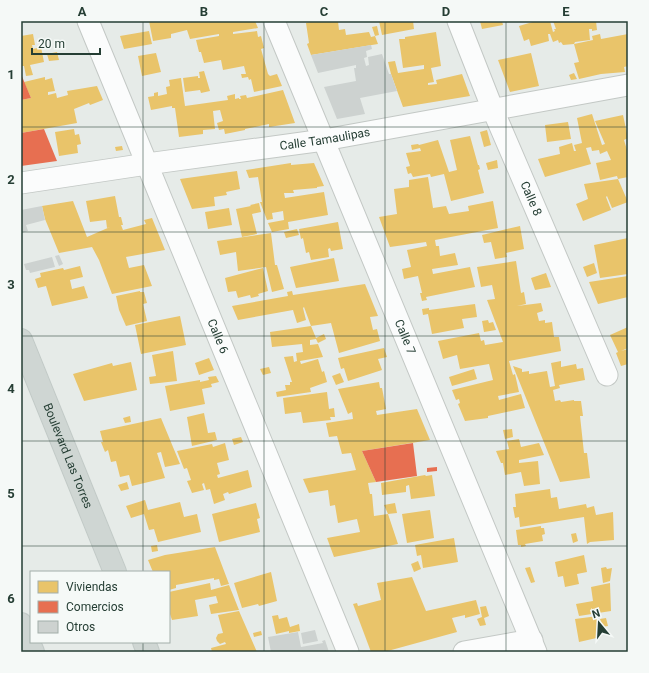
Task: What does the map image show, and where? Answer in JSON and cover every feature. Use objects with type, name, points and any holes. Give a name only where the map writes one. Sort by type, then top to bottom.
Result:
[{"type":"main road","name":"Boulevard Las Torres","points":[[21,340],[115,571]]},
{"type":"main road","points":[[21,624],[33,652]]},
{"type":"street","name":"Calle 6","points":[[88,21],[348,652]]},
{"type":"street","name":"Calle 7","points":[[274,21],[534,646]]},
{"type":"street","name":"Calle 8","points":[[458,21],[494,110],[607,375]]},
{"type":"street","name":"Calle Tamaulipas","points":[[21,183],[324,140],[628,85]]},
{"type":"street","points":[[464,652],[534,646]]},
{"type":"building: Viviendas","points":[[149,21],[255,21],[258,28],[233,32],[233,34],[257,31],[258,37],[261,36],[264,48],[261,49],[268,74],[270,76],[277,74],[282,86],[254,92],[251,79],[249,80],[248,77],[242,78],[241,74],[246,74],[244,66],[223,70],[221,60],[204,63],[196,40],[219,36],[219,34],[190,39],[187,30],[171,34],[171,38],[153,41]]},
{"type":"building: Viviendas","points":[[315,21],[338,21],[339,30],[345,29],[346,35],[369,32],[371,37],[375,36],[378,44],[311,55],[307,44],[309,43],[306,23]]},
{"type":"building: Viviendas","points":[[379,21],[413,21],[414,29],[382,35]]},
{"type":"building: Viviendas","points":[[480,21],[502,21],[503,25],[482,29]]},
{"type":"building: Viviendas","points":[[536,21],[550,21],[553,32],[555,31],[554,29],[556,29],[553,21],[596,21],[597,30],[592,31],[592,29],[589,29],[590,40],[575,42],[574,44],[563,45],[561,42],[559,43],[558,40],[553,42],[550,34],[548,34],[549,41],[531,46],[529,39],[524,41],[519,26]]},
{"type":"building: Viviendas","points":[[377,26],[379,35],[375,36],[372,27]]},
{"type":"building: Viviendas","points":[[149,31],[152,44],[124,49],[120,36]]},
{"type":"building: Viviendas","points":[[436,32],[441,66],[431,68],[434,82],[428,83],[428,85],[437,84],[436,80],[462,74],[470,96],[403,107],[388,62],[395,61],[398,73],[424,69],[424,65],[403,68],[399,39]]},
{"type":"building: Viviendas","points":[[33,34],[35,45],[32,45],[33,49],[41,47],[44,62],[30,65],[33,75],[26,76],[24,66],[21,66],[21,36]]},
{"type":"building: Viviendas","points":[[600,34],[601,39],[628,34],[628,66],[624,67],[625,72],[601,74],[579,79],[574,63],[579,62],[574,44],[593,40],[592,36]]},
{"type":"building: Viviendas","points":[[57,52],[59,60],[49,61],[47,54]]},
{"type":"building: Viviendas","points":[[156,53],[161,72],[142,76],[138,56]]},
{"type":"building: Viviendas","points":[[531,53],[539,86],[510,92],[498,60]]},
{"type":"building: Viviendas","points":[[204,71],[210,91],[201,93],[200,90],[185,92],[183,78],[198,76],[198,78],[200,78],[199,72]]},
{"type":"building: Viviendas","points":[[574,73],[577,79],[571,80],[569,75]]},
{"type":"building: Viviendas","points":[[45,77],[45,80],[52,78],[55,91],[48,92],[48,95],[56,93],[57,98],[68,95],[67,91],[97,86],[103,100],[90,105],[89,103],[74,109],[77,123],[21,133],[21,100],[31,98],[24,82]]},
{"type":"building: Viviendas","points":[[181,78],[185,106],[228,100],[227,96],[235,94],[235,99],[241,99],[240,96],[246,95],[247,98],[283,90],[295,123],[269,127],[269,124],[225,134],[224,129],[219,130],[217,123],[223,121],[220,110],[213,111],[215,129],[203,130],[203,134],[179,137],[175,108],[172,108],[172,106],[151,110],[148,97],[154,96],[154,93],[158,92],[158,96],[167,94],[166,87],[170,86],[169,80]]},
{"type":"building: Viviendas","points":[[592,114],[602,145],[605,144],[595,121],[623,115],[628,138],[624,140],[627,150],[628,149],[628,177],[618,179],[617,176],[600,180],[596,163],[611,160],[607,151],[600,154],[599,150],[592,151],[591,147],[586,148],[591,164],[545,177],[538,159],[560,154],[559,147],[572,143],[574,151],[576,151],[574,145],[582,143],[577,118]]},
{"type":"building: Viviendas","points":[[568,122],[571,139],[547,142],[545,125]]},
{"type":"building: Viviendas","points":[[74,129],[75,135],[79,134],[81,144],[77,145],[78,153],[59,156],[55,132]]},
{"type":"building: Viviendas","points":[[487,130],[491,145],[484,147],[480,132]]},
{"type":"building: Viviendas","points":[[470,136],[480,169],[478,170],[484,193],[451,201],[444,174],[431,177],[430,174],[413,177],[411,173],[408,174],[406,167],[410,166],[406,153],[421,151],[420,148],[412,150],[411,145],[419,145],[438,140],[449,172],[457,170],[450,140]]},
{"type":"building: Viviendas","points":[[122,146],[123,150],[116,151],[115,147]]},
{"type":"building: Viviendas","points":[[497,160],[498,168],[488,170],[486,163]]},
{"type":"building: Viviendas","points":[[291,163],[291,165],[314,163],[324,186],[293,190],[294,193],[284,193],[285,198],[324,192],[328,215],[288,222],[289,229],[272,232],[268,223],[284,220],[283,211],[272,213],[273,219],[267,220],[260,202],[262,202],[258,177],[249,178],[246,170]]},
{"type":"building: Viviendas","points":[[237,171],[240,189],[226,192],[227,195],[214,197],[215,206],[192,209],[180,179]]},
{"type":"building: Viviendas","points":[[428,177],[433,208],[446,206],[449,214],[469,211],[468,206],[493,201],[498,228],[435,240],[436,246],[439,246],[440,256],[455,253],[458,265],[432,269],[433,274],[470,267],[475,287],[426,297],[427,300],[422,301],[420,293],[422,293],[418,276],[404,279],[402,269],[411,267],[407,250],[427,246],[426,242],[390,247],[379,217],[397,214],[394,189],[409,187],[409,180]]},
{"type":"building: Viviendas","points":[[618,179],[628,202],[612,208],[607,196],[606,197],[611,210],[583,221],[576,204],[588,199],[584,184]]},
{"type":"building: Viviendas","points":[[115,196],[123,230],[146,224],[144,220],[152,218],[165,250],[126,257],[129,268],[144,265],[152,286],[112,294],[99,260],[92,247],[59,253],[45,219],[42,206],[73,201],[87,237],[110,227],[107,228],[106,220],[90,222],[86,201]]},
{"type":"building: Viviendas","points":[[259,203],[261,212],[252,214],[257,234],[242,237],[236,209]]},
{"type":"building: Viviendas","points":[[229,208],[232,225],[208,229],[205,212]]},
{"type":"building: Viviendas","points":[[338,222],[343,249],[331,251],[330,248],[328,249],[329,257],[311,260],[309,252],[306,253],[303,238],[301,239],[299,229]]},
{"type":"building: Viviendas","points":[[520,226],[524,249],[506,253],[507,257],[495,259],[491,242],[484,243],[482,235]]},
{"type":"building: Viviendas","points":[[297,229],[299,235],[286,238],[284,232]]},
{"type":"building: Viviendas","points":[[271,233],[275,265],[277,265],[284,289],[272,292],[266,267],[238,271],[236,252],[220,255],[217,241]]},
{"type":"building: Viviendas","points":[[628,238],[628,274],[600,278],[594,245]]},
{"type":"building: Viviendas","points":[[334,258],[339,281],[296,288],[290,267]]},
{"type":"building: Viviendas","points":[[516,261],[521,293],[524,292],[526,304],[517,306],[541,303],[543,311],[537,313],[539,321],[545,320],[545,323],[552,322],[554,337],[559,337],[561,351],[509,361],[513,375],[515,374],[519,392],[498,396],[499,400],[521,394],[525,408],[488,416],[488,418],[465,421],[458,404],[460,403],[459,399],[456,400],[452,390],[493,380],[489,364],[460,369],[457,355],[443,359],[438,341],[479,333],[481,341],[484,340],[485,345],[503,342],[487,300],[495,299],[492,285],[481,287],[477,267]]},
{"type":"building: Viviendas","points":[[594,263],[597,273],[587,277],[583,267]]},
{"type":"building: Viviendas","points":[[80,266],[83,277],[70,280],[72,289],[84,286],[88,298],[52,306],[46,286],[38,288],[35,279],[41,277],[40,273]]},
{"type":"building: Viviendas","points":[[263,268],[268,291],[251,298],[250,295],[238,298],[236,291],[228,292],[225,278]]},
{"type":"building: Viviendas","points":[[546,273],[551,287],[535,290],[531,278]]},
{"type":"building: Viviendas","points":[[628,276],[628,297],[598,304],[589,282]]},
{"type":"building: Viviendas","points":[[365,284],[378,316],[370,317],[373,330],[377,329],[380,341],[339,353],[331,323],[311,326],[304,307],[306,320],[297,323],[293,310],[238,320],[232,306],[288,296],[287,292],[292,291],[293,295]]},
{"type":"building: Viviendas","points":[[140,291],[144,292],[147,303],[143,304],[147,321],[126,326],[119,310],[116,296]]},
{"type":"building: Viviendas","points":[[475,304],[477,317],[462,319],[464,328],[432,334],[428,314],[423,315],[422,309],[429,308],[429,310]]},
{"type":"building: Viviendas","points":[[180,316],[186,345],[141,354],[135,325]]},
{"type":"building: Viviendas","points":[[488,320],[489,323],[493,322],[496,330],[484,332],[482,321]]},
{"type":"building: Viviendas","points":[[311,326],[316,338],[324,334],[326,339],[318,343],[316,339],[310,340],[310,345],[318,344],[323,357],[300,361],[301,364],[318,359],[322,372],[324,371],[327,382],[310,388],[311,392],[277,397],[276,392],[286,390],[285,385],[290,385],[290,382],[292,382],[284,357],[293,356],[294,362],[297,361],[296,353],[303,352],[302,344],[272,347],[270,332]]},
{"type":"building: Viviendas","points":[[628,327],[628,348],[621,351],[628,349],[628,364],[621,366],[616,353],[618,352],[610,335]]},
{"type":"building: Viviendas","points":[[384,348],[387,357],[378,359],[382,370],[348,381],[344,368],[341,369],[338,358]]},
{"type":"building: Viviendas","points":[[173,351],[177,381],[150,384],[149,377],[156,376],[152,355]]},
{"type":"building: Viviendas","points":[[209,358],[214,370],[199,375],[195,363]]},
{"type":"building: Viviendas","points":[[561,361],[561,367],[576,364],[577,369],[583,368],[585,380],[559,385],[560,388],[553,390],[555,401],[581,401],[583,416],[580,416],[584,453],[587,453],[590,478],[560,482],[513,366],[522,369],[522,372],[529,371],[529,374],[547,371],[550,387],[555,386],[551,363]]},
{"type":"building: Viviendas","points":[[131,362],[137,390],[84,401],[73,374],[112,363],[113,366]]},
{"type":"building: Viviendas","points":[[269,367],[271,373],[263,375],[260,369]]},
{"type":"building: Viviendas","points":[[474,369],[477,379],[452,386],[449,377]]},
{"type":"building: Viviendas","points":[[340,373],[344,382],[336,385],[332,376]]},
{"type":"building: Viviendas","points":[[216,376],[219,382],[211,384],[212,387],[202,389],[205,404],[170,411],[165,386],[200,380],[200,382],[209,380],[208,377]]},
{"type":"building: Viviendas","points":[[379,382],[380,388],[382,388],[386,409],[376,411],[377,415],[417,409],[430,440],[362,451],[376,482],[368,483],[370,494],[372,494],[374,516],[388,514],[398,544],[334,557],[327,538],[360,532],[357,519],[338,523],[335,505],[330,506],[328,490],[309,493],[303,479],[356,470],[351,453],[342,454],[337,436],[329,437],[326,423],[353,419],[352,412],[348,414],[338,389]]},
{"type":"building: Viviendas","points":[[327,392],[329,409],[334,408],[335,417],[330,417],[331,420],[303,423],[301,412],[285,414],[283,398]]},
{"type":"building: Viviendas","points":[[204,413],[208,433],[215,432],[217,440],[192,446],[187,417]]},
{"type":"building: Viviendas","points":[[130,416],[131,422],[125,423],[123,418]]},
{"type":"building: Viviendas","points":[[161,418],[180,464],[165,467],[161,452],[157,453],[165,478],[132,486],[129,475],[120,477],[116,461],[111,462],[108,450],[105,452],[101,442],[103,442],[100,431]]},
{"type":"building: Viviendas","points":[[512,429],[513,437],[505,439],[503,430]]},
{"type":"building: Viviendas","points":[[241,437],[243,442],[234,445],[232,439]]},
{"type":"building: Viviendas","points":[[519,439],[521,447],[539,443],[544,455],[519,460],[519,463],[538,461],[540,484],[524,486],[521,472],[505,475],[503,463],[501,463],[496,451],[509,449],[507,441]]},
{"type":"building: Viviendas","points":[[225,443],[229,460],[217,463],[220,474],[217,475],[218,478],[248,470],[252,487],[229,494],[228,492],[223,494],[225,500],[214,504],[210,489],[206,490],[204,483],[202,484],[204,490],[192,493],[187,481],[191,480],[187,468],[184,469],[177,451],[212,444],[213,447]]},
{"type":"building: Viviendas","points":[[432,475],[435,496],[411,499],[409,485],[406,486],[406,492],[382,495],[381,483]]},
{"type":"building: Viviendas","points":[[127,482],[129,489],[121,491],[118,485]]},
{"type":"building: Viviendas","points":[[550,489],[551,498],[557,497],[559,509],[586,504],[587,508],[594,506],[596,515],[613,512],[614,540],[590,542],[587,544],[584,517],[520,527],[519,517],[515,518],[513,507],[516,507],[515,494]]},
{"type":"building: Viviendas","points":[[145,500],[148,510],[180,502],[184,517],[197,514],[201,532],[158,542],[154,529],[149,530],[144,514],[131,518],[126,506]]},
{"type":"building: Viviendas","points":[[256,503],[260,518],[257,519],[260,532],[219,542],[212,514]]},
{"type":"building: Viviendas","points":[[395,503],[397,513],[388,514],[384,505]]},
{"type":"building: Viviendas","points":[[430,510],[434,538],[407,543],[402,514]]},
{"type":"building: Viviendas","points":[[541,526],[541,528],[544,528],[545,534],[542,535],[543,541],[525,544],[526,546],[521,547],[521,545],[518,545],[516,530]]},
{"type":"building: Viviendas","points":[[576,533],[578,541],[573,543],[571,534]]},
{"type":"building: Viviendas","points":[[454,538],[458,562],[423,568],[421,555],[417,556],[415,545]]},
{"type":"building: Viviendas","points":[[157,545],[158,551],[152,552],[151,546]]},
{"type":"building: Viviendas","points":[[215,547],[229,584],[221,586],[219,579],[214,580],[214,578],[176,585],[176,588],[170,590],[170,571],[153,571],[148,560],[165,555]]},
{"type":"building: Viviendas","points":[[584,555],[587,572],[577,574],[579,584],[565,587],[563,576],[558,577],[555,562]]},
{"type":"building: Viviendas","points":[[418,561],[421,569],[414,572],[411,564]]},
{"type":"building: Viviendas","points":[[530,567],[535,582],[531,583],[525,568]]},
{"type":"building: Viviendas","points":[[606,567],[607,569],[612,568],[610,581],[603,583],[601,568]]},
{"type":"building: Viviendas","points":[[271,572],[277,601],[259,606],[258,604],[242,608],[234,583]]},
{"type":"building: Viviendas","points":[[412,577],[426,611],[476,600],[480,614],[465,618],[465,615],[452,618],[457,632],[384,652],[371,652],[353,604],[357,603],[358,606],[381,600],[377,583]]},
{"type":"building: Viviendas","points":[[210,583],[211,590],[229,585],[239,610],[211,614],[209,605],[218,603],[216,596],[195,600],[198,616],[172,620],[170,614],[170,592]]},
{"type":"building: Viviendas","points":[[610,583],[611,611],[579,616],[576,604],[593,601],[591,587]]},
{"type":"building: Viviendas","points":[[486,606],[489,616],[484,618],[486,625],[480,626],[477,619],[482,617],[480,607]]},
{"type":"building: Viviendas","points":[[239,611],[257,652],[212,652],[211,648],[226,644],[225,642],[220,644],[216,638],[218,634],[223,633],[218,615]]},
{"type":"building: Viviendas","points":[[278,615],[279,619],[287,617],[290,627],[299,624],[300,631],[289,633],[289,631],[276,634],[272,616]]},
{"type":"building: Viviendas","points":[[598,616],[601,637],[579,642],[575,619]]},
{"type":"building: Viviendas","points":[[606,618],[608,626],[602,627],[600,619]]},
{"type":"building: Viviendas","points":[[261,631],[262,635],[254,637],[253,633]]},
{"type":"building: Comercios","points":[[21,74],[31,98],[21,100]]},
{"type":"building: Comercios","points":[[44,129],[57,161],[21,166],[21,133]]},
{"type":"building: Comercios","points":[[413,443],[417,476],[376,482],[362,451]]},
{"type":"building: Comercios","points":[[437,467],[437,471],[427,472],[427,468]]},
{"type":"building: Otros","points":[[371,45],[372,49],[366,51],[367,57],[364,58],[366,66],[369,65],[368,57],[382,54],[397,91],[360,98],[365,114],[337,119],[324,87],[356,81],[354,68],[356,68],[356,65],[318,73],[311,55]]},
{"type":"building: Otros","points":[[42,206],[45,220],[26,225],[28,231],[22,233],[21,210]]},
{"type":"building: Otros","points":[[59,255],[63,264],[59,266],[55,256]]},
{"type":"building: Otros","points":[[52,257],[55,267],[30,273],[29,270],[26,270],[24,264]]},
{"type":"building: Otros","points":[[315,630],[318,641],[303,644],[301,633]]},
{"type":"building: Otros","points":[[298,632],[301,647],[323,643],[322,641],[325,640],[329,652],[271,652],[268,637]]}]
